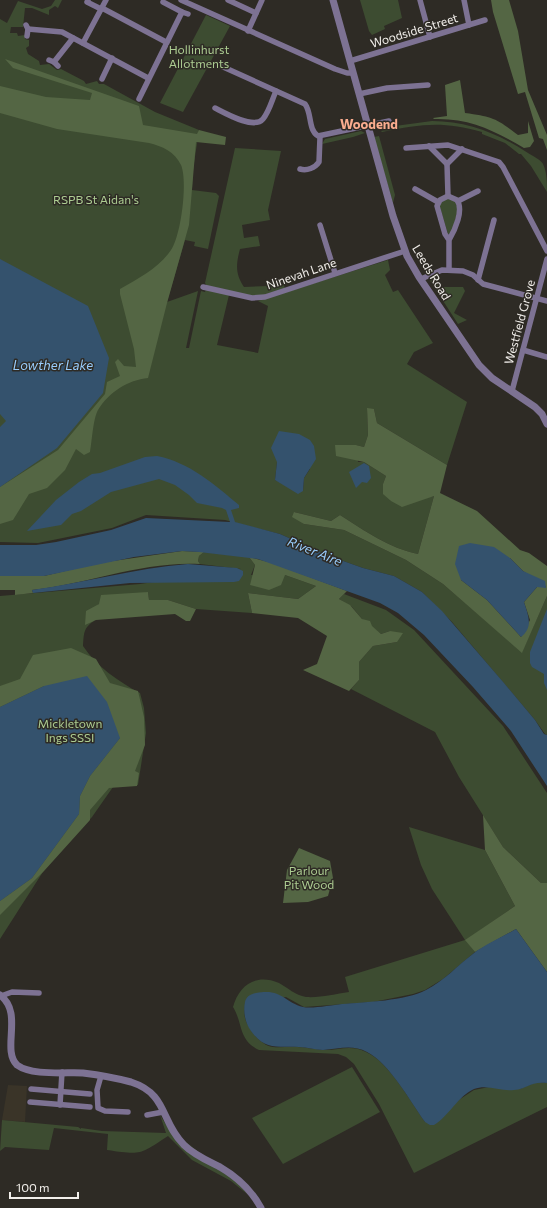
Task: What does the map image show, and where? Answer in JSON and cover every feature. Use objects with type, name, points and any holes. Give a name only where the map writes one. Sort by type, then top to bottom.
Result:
[{"type":"street","points":[[83,43],[106,0]]},
{"type":"street","points":[[182,0],[343,73],[353,73]]},
{"type":"street","points":[[228,0],[256,13]]},
{"type":"street","points":[[248,31],[262,0]]},
{"type":"street","name":"Leeds Road","points":[[333,0],[397,231],[405,251],[421,280],[479,365],[492,378],[535,407],[542,414],[547,424]]},
{"type":"street","points":[[420,0],[430,37]]},
{"type":"street","points":[[464,0],[469,25]]},
{"type":"street","points":[[86,1],[166,42]]},
{"type":"street","points":[[139,99],[148,78],[164,50],[166,42],[185,13],[163,2]]},
{"type":"street","name":"Woodside Street","points":[[350,61],[485,20]]},
{"type":"street","points":[[27,36],[27,27],[57,31],[83,43],[148,78]]},
{"type":"street","points":[[54,63],[73,38]]},
{"type":"street","points":[[102,79],[112,58]]},
{"type":"street","points":[[221,66],[305,104],[314,133],[320,136],[389,121]]},
{"type":"street","points":[[359,94],[387,88],[428,85]]},
{"type":"street","points":[[215,108],[250,123],[256,124],[264,118],[276,91]]},
{"type":"street","points":[[300,169],[306,170],[314,167],[319,162],[320,136]]},
{"type":"street","points":[[406,148],[448,145],[499,162],[547,251]]},
{"type":"street","points":[[429,146],[447,164],[448,196]]},
{"type":"street","points":[[447,164],[462,149]]},
{"type":"street","points":[[415,189],[438,202]]},
{"type":"street","points":[[458,202],[478,191]]},
{"type":"street","points":[[449,240],[445,234],[437,210],[438,202],[443,197],[448,196],[454,198],[458,202],[460,210],[453,233],[449,240],[449,270]]},
{"type":"street","points":[[478,280],[494,220]]},
{"type":"street","points":[[320,225],[335,273]]},
{"type":"street","name":"Ninevah Lane","points":[[203,287],[258,298],[405,251]]},
{"type":"street","name":"Westfield Grove","points":[[512,391],[547,259]]},
{"type":"street","points":[[421,280],[436,272],[449,270],[466,272],[483,284],[547,301]]},
{"type":"street","points":[[523,350],[547,357]]},
{"type":"street","points":[[39,993],[12,992],[1,996],[7,1002],[10,1012],[12,1055],[15,1063],[30,1070],[101,1076],[130,1082],[147,1088],[156,1097],[170,1128],[184,1145],[195,1154],[221,1168],[238,1180],[253,1196],[261,1208]]},
{"type":"street","points":[[60,1105],[62,1072]]},
{"type":"street","points":[[101,1076],[97,1090],[98,1108],[105,1111],[128,1112]]},
{"type":"street","points":[[31,1090],[90,1094]]},
{"type":"street","points":[[30,1102],[90,1108]]},
{"type":"street","points":[[147,1115],[163,1112]]},
{"type":"shaded area","points":[[8,1085],[27,1086],[25,1122],[2,1120]]},
{"type":"green space","name":"RSPB St Aidan's","points":[[55,0],[62,0],[58,8],[55,6],[49,10],[49,15],[32,8],[25,8],[23,27],[11,27],[10,33],[17,33],[18,36],[25,35],[25,39],[29,40],[29,46],[26,48],[28,54],[39,61],[40,65],[49,64],[57,70],[61,69],[84,81],[86,84],[97,81],[99,84],[104,84],[155,112],[199,130],[193,170],[192,190],[216,193],[219,196],[208,249],[194,246],[195,242],[185,240],[167,302],[198,291],[186,348],[189,348],[201,291],[205,292],[206,289],[229,295],[217,345],[258,353],[268,306],[258,301],[388,260],[390,270],[385,275],[393,292],[398,290],[433,343],[414,352],[407,364],[467,402],[447,465],[377,423],[374,409],[367,409],[368,435],[364,447],[356,445],[358,462],[364,462],[386,476],[383,484],[391,501],[434,496],[418,554],[397,548],[387,543],[340,515],[331,521],[294,512],[304,524],[344,530],[406,560],[443,584],[522,652],[547,596],[547,735],[452,622],[422,592],[394,576],[363,568],[332,557],[280,534],[225,520],[146,515],[112,528],[38,543],[0,542],[0,19],[7,23],[18,1],[42,9],[51,6]],"holes":[[[277,462],[310,469],[304,478],[303,491],[275,480]]]},
{"type":"green space","points":[[360,0],[398,0],[402,18],[384,26],[385,29],[372,35],[369,31]]},
{"type":"green space","points":[[491,0],[509,0],[518,31],[528,90],[547,135],[547,150],[543,139],[539,138],[525,92],[518,94],[493,12]]},
{"type":"green space","name":"Hollinhurst Allotments","points":[[206,15],[230,26],[183,112],[160,103]]},
{"type":"green space","points":[[5,59],[139,106],[143,125],[197,134],[199,130],[226,137],[225,145],[196,142],[189,225],[148,378],[133,381],[113,392],[102,404],[96,414],[90,452],[84,455],[76,449],[65,470],[47,488],[29,494],[13,520],[0,524],[0,487],[58,450],[105,394],[107,382],[120,376],[115,362],[118,359],[124,366],[136,367],[134,349],[120,289],[155,267],[171,250],[178,233],[184,195],[181,165],[175,156],[168,150],[149,143],[57,129],[0,113],[0,86],[46,97],[90,100],[92,93],[13,68]]},
{"type":"green space","points":[[460,80],[465,113],[494,119],[518,135],[528,133],[528,121],[534,141],[530,147],[524,148],[481,126],[447,119],[434,119],[433,118],[447,116],[445,85]]},
{"type":"green space","points":[[432,121],[458,123],[471,126],[517,146],[542,163],[546,178],[547,192],[531,166],[521,154],[505,143],[482,134],[482,132],[444,125],[409,127],[381,131],[395,126]]},
{"type":"green space","points":[[361,131],[365,133],[322,144],[325,139]]},
{"type":"green space","points":[[379,136],[395,195],[393,203],[374,137]]},
{"type":"green space","points":[[235,148],[281,151],[268,210],[270,220],[242,225],[244,238],[258,236],[260,246],[240,249],[237,269],[239,278],[244,287],[269,286],[283,282],[285,289],[257,297],[207,286],[205,283]]},
{"type":"green space","points":[[446,198],[455,201],[458,209],[452,233],[448,234],[439,204]]},
{"type":"green space","points":[[436,275],[439,287],[463,287],[465,291],[454,313],[467,320],[458,324],[429,279]]},
{"type":"green space","points":[[367,408],[374,409],[377,423],[447,465],[440,493],[477,511],[520,550],[529,553],[547,566],[547,596],[522,653],[443,584],[406,560],[344,530],[304,524],[292,517],[294,512],[331,521],[340,515],[368,533],[397,548],[418,554],[434,496],[402,507],[391,501],[383,494],[383,484],[386,476],[364,462],[336,456],[335,445],[356,445],[364,447],[368,435]],"holes":[[[510,558],[523,571],[546,587],[537,587],[524,602],[530,620],[521,637],[487,600],[461,580]]]},
{"type":"green space","points":[[182,551],[204,552],[199,556],[198,561],[200,564],[179,564],[137,569],[74,583],[32,590],[33,593],[15,595],[15,590],[0,590],[0,576],[44,576],[99,563]]},
{"type":"green space","name":"Mickletown Ings SSSI","points":[[204,552],[249,557],[255,565],[251,575],[285,575],[316,586],[298,599],[248,593],[252,613],[196,609],[168,600],[149,600],[148,592],[99,604],[93,610],[94,621],[86,629],[83,646],[94,660],[108,673],[140,693],[144,708],[146,733],[138,785],[113,787],[92,817],[48,864],[0,939],[0,596],[140,584],[241,569],[200,564],[198,561],[199,556]]},
{"type":"green space","points":[[249,557],[272,563],[347,591],[339,599],[350,605],[362,619],[370,621],[372,626],[381,634],[390,631],[403,633],[397,642],[373,646],[359,662],[359,680],[349,691],[303,670],[317,664],[327,636],[298,618],[252,613],[248,593],[298,599],[316,586],[285,575],[281,585],[269,590],[250,585],[255,565]]},
{"type":"green space","points":[[148,592],[149,600],[168,600],[196,609],[190,621],[186,621],[175,614],[96,620],[85,625],[86,611],[99,604],[101,595]]},
{"type":"green space","points":[[344,594],[386,610],[414,630],[503,726],[547,793],[547,883],[541,883],[503,847],[459,777],[435,732],[351,689],[359,680],[359,662],[373,646],[397,642],[390,631],[381,634],[362,619],[352,607],[339,599]]},
{"type":"green space","points":[[71,648],[96,659],[110,683],[138,691],[144,717],[145,745],[135,771],[139,773],[137,786],[109,788],[90,810],[90,820],[44,871],[0,915],[0,901],[32,878],[79,814],[80,796],[90,776],[120,738],[44,686],[0,707],[0,686],[20,679],[33,655]]},
{"type":"green space","points":[[483,815],[503,847],[541,883],[547,883],[547,972],[516,929],[475,952],[465,940],[515,906],[485,850]]},
{"type":"green space","points":[[409,827],[485,850],[515,906],[466,940],[475,952],[443,979],[425,990],[373,1002],[304,1007],[286,997],[245,1003],[245,1018],[252,1032],[268,1046],[300,1047],[322,1050],[354,1048],[375,1057],[391,1073],[425,1122],[474,1090],[489,1087],[520,1089],[536,1082],[547,1083],[547,1107],[414,1173],[379,1104],[354,1064],[346,1057],[338,1054],[259,1050],[247,1041],[233,1007],[239,993],[244,987],[256,980],[271,980],[295,993],[306,997],[349,992],[345,977],[465,940],[432,889],[421,865]]},
{"type":"green space","name":"Parlour Pit Wood","points":[[299,848],[330,861],[333,878],[328,896],[308,902],[283,903],[287,870]]},
{"type":"green space","points":[[352,1067],[380,1112],[283,1164],[252,1118]]},
{"type":"green space","points":[[160,1115],[168,1128],[237,1182],[247,1194],[231,1181],[192,1160],[168,1136],[145,1150],[127,1153],[107,1150],[108,1134],[54,1128],[49,1150],[5,1147],[0,1151],[2,1120],[78,1127],[81,1129],[102,1131],[166,1133]]},
{"type":"water","name":"Lowther Lake","points":[[0,259],[88,306],[109,358],[103,393],[57,448],[0,487],[0,427],[6,421],[0,414]]},
{"type":"water","points":[[279,431],[299,434],[310,440],[314,446],[316,459],[304,478],[303,491],[298,494],[275,480],[277,462],[271,448]]},
{"type":"water","name":"River Aire","points":[[157,456],[180,463],[191,469],[211,482],[239,505],[239,508],[231,510],[235,522],[280,534],[332,557],[363,568],[394,576],[422,592],[442,611],[535,720],[544,734],[547,735],[547,786],[511,731],[473,687],[424,635],[398,613],[380,603],[258,559],[199,552],[182,551],[134,557],[44,576],[0,576],[0,545],[36,545],[56,542],[111,530],[146,518],[230,522],[226,510],[197,503],[175,485],[159,479],[111,492],[81,511],[72,514],[61,525],[27,531],[56,500],[92,474],[100,473],[145,457]]},
{"type":"water","points":[[364,463],[369,466],[371,478],[367,483],[362,482],[356,488],[349,472]]},
{"type":"water","points":[[470,543],[494,547],[510,558],[523,571],[545,581],[546,588],[537,587],[524,602],[529,625],[528,629],[521,637],[487,600],[461,580],[455,564],[459,546]]},
{"type":"water","points":[[188,564],[237,568],[243,571],[243,575],[239,581],[234,582],[130,583],[33,593],[32,590],[71,584],[129,572]]},
{"type":"water","points":[[547,609],[547,690],[544,683],[544,674],[532,667],[530,663],[530,652]]},
{"type":"water","points":[[87,676],[107,702],[120,738],[90,776],[80,796],[79,814],[32,878],[0,901],[0,707],[44,686]]},
{"type":"water","points":[[516,929],[547,972],[547,1083],[537,1083],[514,1090],[484,1087],[474,1089],[463,1096],[444,1117],[434,1125],[430,1125],[425,1122],[392,1074],[384,1065],[367,1052],[356,1048],[317,1050],[302,1047],[271,1046],[260,1041],[254,1035],[246,1022],[244,1005],[246,999],[252,994],[256,993],[272,992],[297,1005],[311,1008],[397,999],[417,994],[439,982],[479,950]]},
{"type":"district","name":"Woodend","points":[[369,124]]}]
